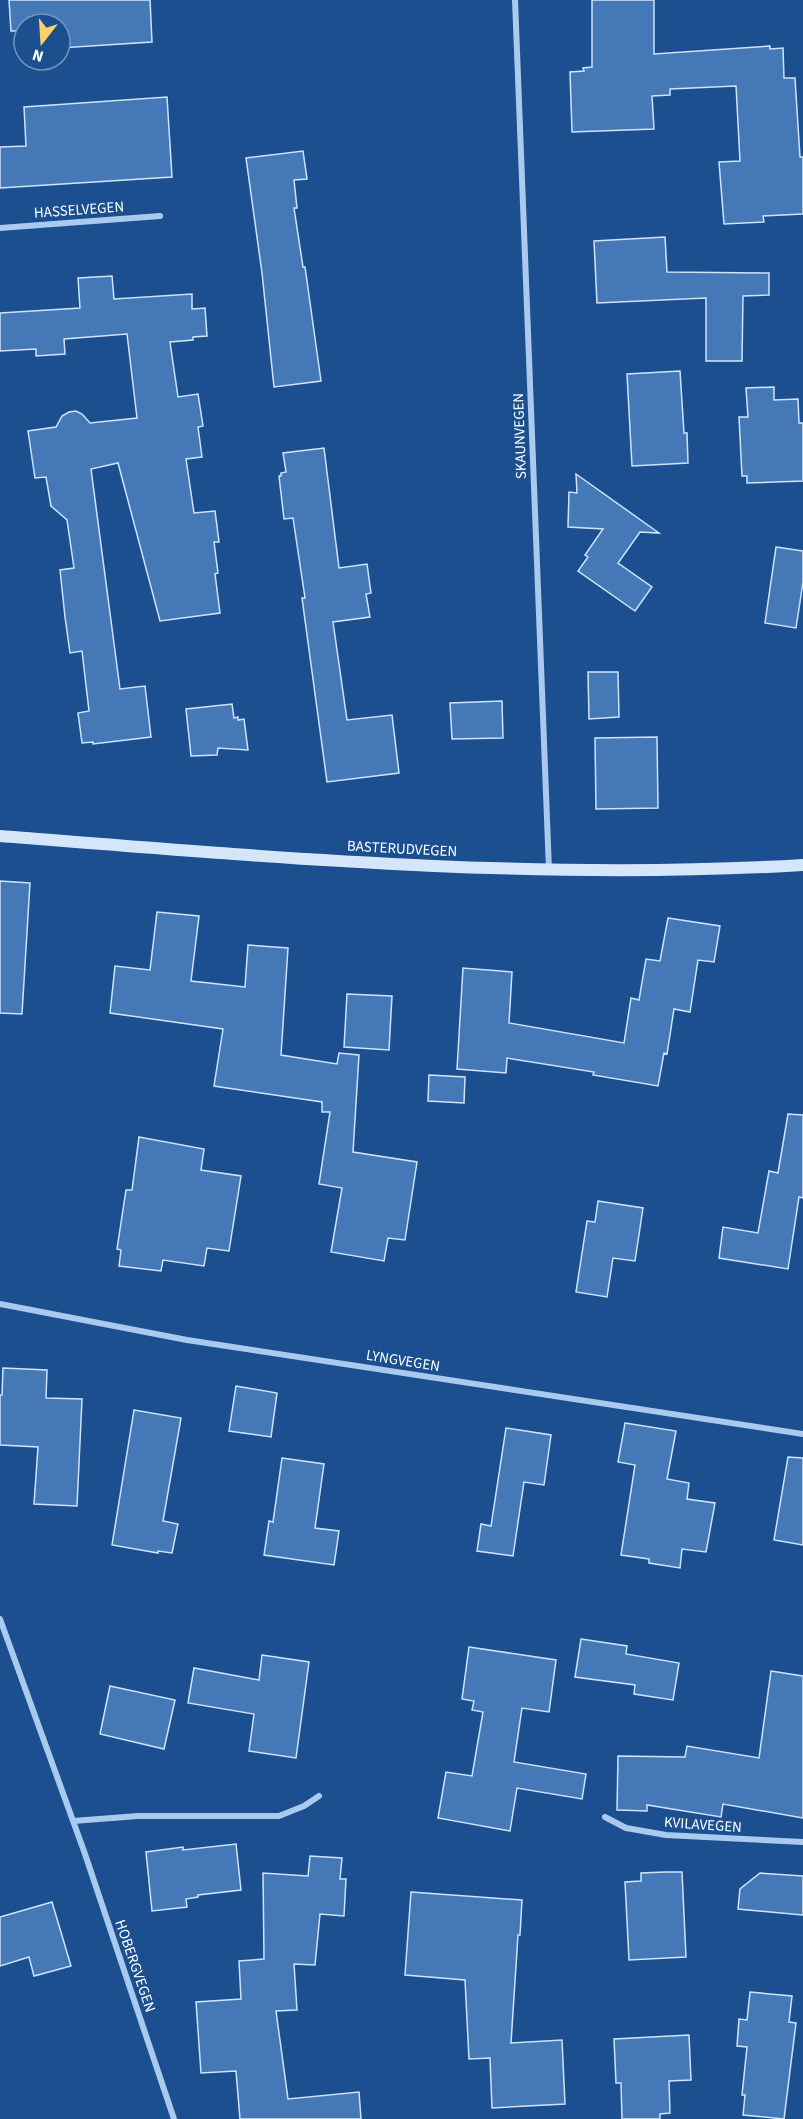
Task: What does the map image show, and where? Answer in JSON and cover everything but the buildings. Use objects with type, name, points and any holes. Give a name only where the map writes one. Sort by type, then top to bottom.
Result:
[{"type":"main road","name":"BASTERUDVEGEN","points":[[0,836],[452,868],[694,870],[803,865]]},
{"type":"street","name":"SKAUNVEGEN","points":[[515,0],[549,870]]},
{"type":"street","name":"HASSELVEGEN","points":[[0,228],[160,216]]},
{"type":"street","name":"LYNGVEGEN","points":[[0,1304],[187,1340],[803,1434]]},
{"type":"street","name":"HOBERGVEGEN","points":[[0,1619],[73,1821],[174,2119]]},
{"type":"street","points":[[73,1821],[138,1816],[279,1816],[304,1806],[319,1796]]},
{"type":"street","name":"KVILAVEGEN","points":[[605,1817],[637,1831],[666,1835],[803,1842]]}]
